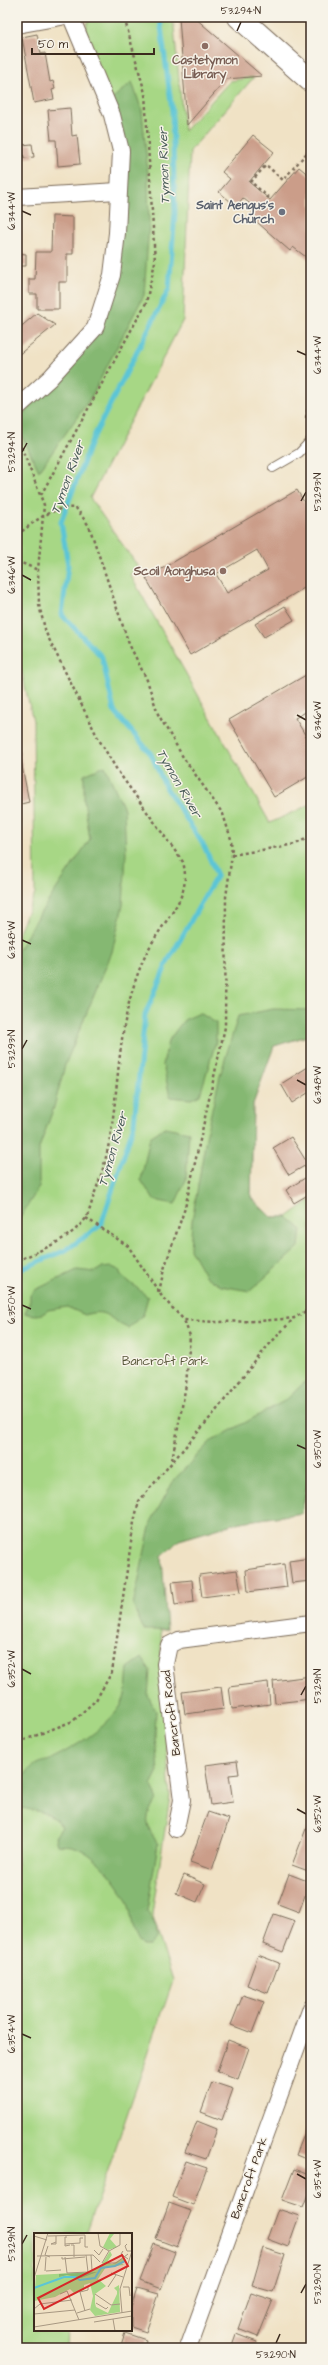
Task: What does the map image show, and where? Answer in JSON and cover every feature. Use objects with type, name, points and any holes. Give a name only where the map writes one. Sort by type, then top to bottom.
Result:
[{"type":"street","points":[[17,25],[61,17]]},
{"type":"street","points":[[19,406],[50,378],[95,328],[112,275],[118,232],[118,191],[121,151],[112,115],[71,17]]},
{"type":"street","points":[[239,17],[311,81]]},
{"type":"street","points":[[17,197],[118,191]]},
{"type":"street","name":"Bancroft Road","points":[[176,1829],[182,1800],[165,1664],[169,1645],[179,1640],[311,1623]]},
{"type":"street","name":"Bancroft Park","points":[[188,2348],[311,2008]]},
{"type":"lane","points":[[273,468],[299,452],[311,440]]},
{"type":"path","points":[[269,198],[251,182],[266,165],[283,180],[311,148]]},
{"type":"path","points":[[306,418],[311,391]]},
{"type":"path","points":[[17,436],[41,495],[43,515],[38,570],[39,605],[46,633],[60,665],[98,738],[117,770],[183,862],[186,875],[182,896],[152,943],[139,971],[130,1000],[110,1143],[101,1179],[86,1218],[64,1238],[17,1261]]},
{"type":"path","points":[[17,536],[43,515],[56,510],[70,508],[76,508],[89,526],[118,616],[129,644],[147,680],[158,714],[183,757],[223,814],[231,838],[232,855],[226,897],[225,1027],[185,1208],[164,1269],[159,1292]]},
{"type":"path","points":[[17,561],[38,570]]},
{"type":"path","points":[[232,855],[296,844],[311,836]]},
{"type":"path","points":[[86,1218],[128,1246],[159,1292],[174,1311],[184,1320],[190,1336],[186,1385],[172,1461]]},
{"type":"path","points":[[17,1740],[22,1741],[41,1736],[72,1721],[96,1700],[112,1672],[134,1522],[139,1501],[294,1318],[311,1308]]},
{"type":"path","points":[[184,1320],[216,1322],[294,1318]]},
{"type":"path","points":[[17,1756],[22,1741]]},
{"type":"green space","name":"Bancroft Park","points":[[93,17],[173,17],[184,131],[230,81],[254,77],[190,151],[183,320],[90,498],[139,568],[130,574],[270,823],[311,804],[311,1037],[307,1036],[274,1046],[253,1104],[251,1198],[271,1217],[287,1217],[311,1200],[311,1460],[302,1513],[240,1522],[179,1540],[162,1557],[161,1661],[170,1797],[152,1914],[173,1981],[86,2233],[34,2233],[34,2331],[67,2331],[66,2348],[17,2348],[17,936],[35,894],[33,721],[17,651],[17,420],[97,333],[124,190],[86,32],[87,23]]},
{"type":"green space","points":[[132,82],[142,111],[148,175],[149,224],[144,295],[90,399],[39,471],[17,426],[17,420],[97,333],[116,276],[113,98]]},
{"type":"green space","points":[[105,766],[124,809],[126,854],[123,905],[112,952],[65,1065],[54,1107],[39,1148],[39,1187],[17,1223],[17,952],[41,912],[90,839],[84,801],[84,775]]},
{"type":"green space","points":[[273,1009],[311,1010],[311,1037],[307,1036],[274,1046],[253,1104],[251,1198],[271,1217],[287,1217],[301,1229],[299,1247],[250,1291],[221,1286],[206,1277],[190,1249],[192,1221],[208,1126],[220,1076],[238,1016]]},
{"type":"green space","points":[[200,1013],[216,1023],[216,1041],[200,1095],[191,1099],[170,1097],[163,1065],[168,1041],[184,1020]]},
{"type":"green space","points":[[165,1127],[189,1132],[186,1180],[175,1204],[154,1200],[141,1180],[150,1137]]},
{"type":"green space","points":[[112,1267],[119,1270],[121,1275],[148,1297],[143,1315],[128,1328],[104,1314],[93,1313],[85,1315],[67,1307],[48,1310],[40,1315],[25,1313],[30,1301],[30,1295],[35,1290],[77,1270],[95,1272],[101,1268]]},
{"type":"green space","points":[[311,1376],[311,1460],[302,1513],[240,1522],[179,1540],[162,1557],[167,1630],[144,1630],[133,1606],[151,1522],[174,1480],[210,1442],[286,1400]]},
{"type":"green space","points":[[142,1658],[150,1670],[148,1696],[156,1711],[155,1737],[158,1771],[151,1785],[155,1792],[156,1800],[149,1812],[148,1817],[150,1831],[158,1844],[147,1911],[157,1929],[157,1938],[149,1946],[142,1946],[138,1941],[134,1931],[128,1903],[119,1886],[105,1869],[97,1861],[80,1849],[70,1846],[57,1845],[55,1837],[62,1827],[58,1822],[49,1815],[20,1808],[17,1798],[21,1781],[31,1768],[37,1764],[50,1760],[79,1744],[96,1732],[111,1718],[121,1706],[125,1696],[128,1668]]},
{"type":"building","name":"Castetymon Library","points":[[179,17],[194,17],[262,76],[227,79],[187,125]]},
{"type":"building","points":[[37,34],[41,54],[45,53],[50,82],[53,81],[55,89],[52,90],[54,99],[34,103],[22,37]]},
{"type":"building","points":[[70,108],[72,136],[77,135],[80,164],[58,166],[56,140],[51,140],[48,110]]},
{"type":"building","name":"Saint Aengus's Church","points":[[253,135],[274,152],[249,182],[270,200],[299,167],[311,177],[311,261],[293,247],[290,251],[250,216],[256,209],[243,198],[236,206],[219,192],[230,179],[222,172]]},
{"type":"building","points":[[32,144],[34,157],[24,158],[22,145]]},
{"type":"building","points":[[52,216],[73,217],[73,254],[67,254],[67,282],[59,282],[59,309],[37,309],[37,294],[29,294],[29,279],[35,279],[36,252],[51,252]]},
{"type":"building","points":[[17,253],[26,254],[26,266],[17,266]]},
{"type":"building","points":[[37,313],[55,325],[17,356],[17,330]]},
{"type":"building","points":[[297,490],[311,514],[311,584],[190,655],[146,578]],"holes":[[[257,550],[268,570],[227,593],[216,574]]]},
{"type":"building","points":[[285,606],[294,620],[264,637],[255,624]]},
{"type":"building","points":[[311,672],[311,709],[295,718],[307,738],[311,735],[311,775],[274,797],[229,720]]},
{"type":"building","points":[[17,740],[29,802],[17,805]]},
{"type":"building","points":[[17,805],[21,823],[17,824]]},
{"type":"building","points":[[308,1067],[311,1072],[311,1091],[292,1103],[281,1084]]},
{"type":"building","points":[[291,1137],[308,1164],[289,1175],[273,1148]]},
{"type":"building","points":[[305,1178],[311,1188],[311,1193],[294,1203],[286,1190]]},
{"type":"building","points":[[311,1558],[311,1581],[292,1583],[289,1561]]},
{"type":"building","points":[[284,1564],[287,1587],[248,1592],[246,1570]]},
{"type":"building","points":[[237,1570],[241,1592],[202,1597],[199,1575]]},
{"type":"building","points":[[192,1580],[194,1602],[175,1605],[172,1582]]},
{"type":"building","points":[[311,1676],[311,1699],[275,1703],[273,1681]]},
{"type":"building","points":[[268,1682],[270,1704],[232,1709],[229,1687]]},
{"type":"building","points":[[221,1687],[224,1709],[185,1714],[182,1692]]},
{"type":"building","points":[[237,1761],[239,1774],[229,1775],[233,1802],[211,1805],[205,1765]]},
{"type":"building","points":[[208,1812],[229,1819],[212,1870],[190,1862]]},
{"type":"building","points":[[306,1829],[311,1831],[311,1872],[292,1865]]},
{"type":"building","points":[[289,1874],[310,1882],[299,1912],[278,1904]]},
{"type":"building","points":[[184,1875],[205,1884],[197,1902],[176,1893]]},
{"type":"building","points":[[274,1914],[295,1921],[283,1952],[263,1944]]},
{"type":"building","points":[[258,1955],[279,1963],[268,1993],[247,1985]]},
{"type":"building","points":[[243,1995],[264,2002],[252,2033],[231,2025]]},
{"type":"building","points":[[228,2040],[249,2048],[238,2079],[217,2071]]},
{"type":"building","points":[[212,2082],[233,2089],[222,2120],[201,2112]]},
{"type":"building","points":[[197,2121],[217,2129],[206,2159],[185,2152]]},
{"type":"building","points":[[308,2125],[311,2126],[311,2161],[296,2155]]},
{"type":"building","points":[[186,2161],[207,2168],[193,2205],[172,2197]]},
{"type":"building","points":[[294,2169],[311,2176],[311,2186],[303,2207],[282,2200]]},
{"type":"building","points":[[169,2203],[191,2211],[177,2247],[156,2239]]},
{"type":"building","points":[[278,2209],[299,2216],[288,2247],[267,2239]]},
{"type":"building","points":[[154,2244],[175,2252],[161,2289],[140,2281]]},
{"type":"building","points":[[263,2248],[285,2255],[273,2292],[252,2286]]},
{"type":"building","points":[[137,2288],[159,2294],[146,2332],[132,2327],[132,2304]]},
{"type":"building","points":[[251,2293],[273,2300],[258,2337],[238,2329]]},
{"type":"building","points":[[125,2333],[146,2340],[144,2348],[120,2348]]},
{"type":"building","points":[[236,2334],[257,2342],[255,2348],[231,2348]]},
{"type":"waterway","name":"Tymon River","points":[[17,1271],[66,1250],[101,1225],[134,1124],[145,1015],[168,961],[217,875],[204,846],[165,786],[151,754],[114,711],[102,657],[62,615],[68,565],[61,522],[91,442],[169,289],[175,212],[172,111],[160,19]]},
{"type":"place","name":"Castetymon Library","points":[[205,46]]},
{"type":"place","name":"Saint Aengus's Church","points":[[282,212]]},
{"type":"place","name":"Scoil Aonghusa","points":[[223,571]]}]
